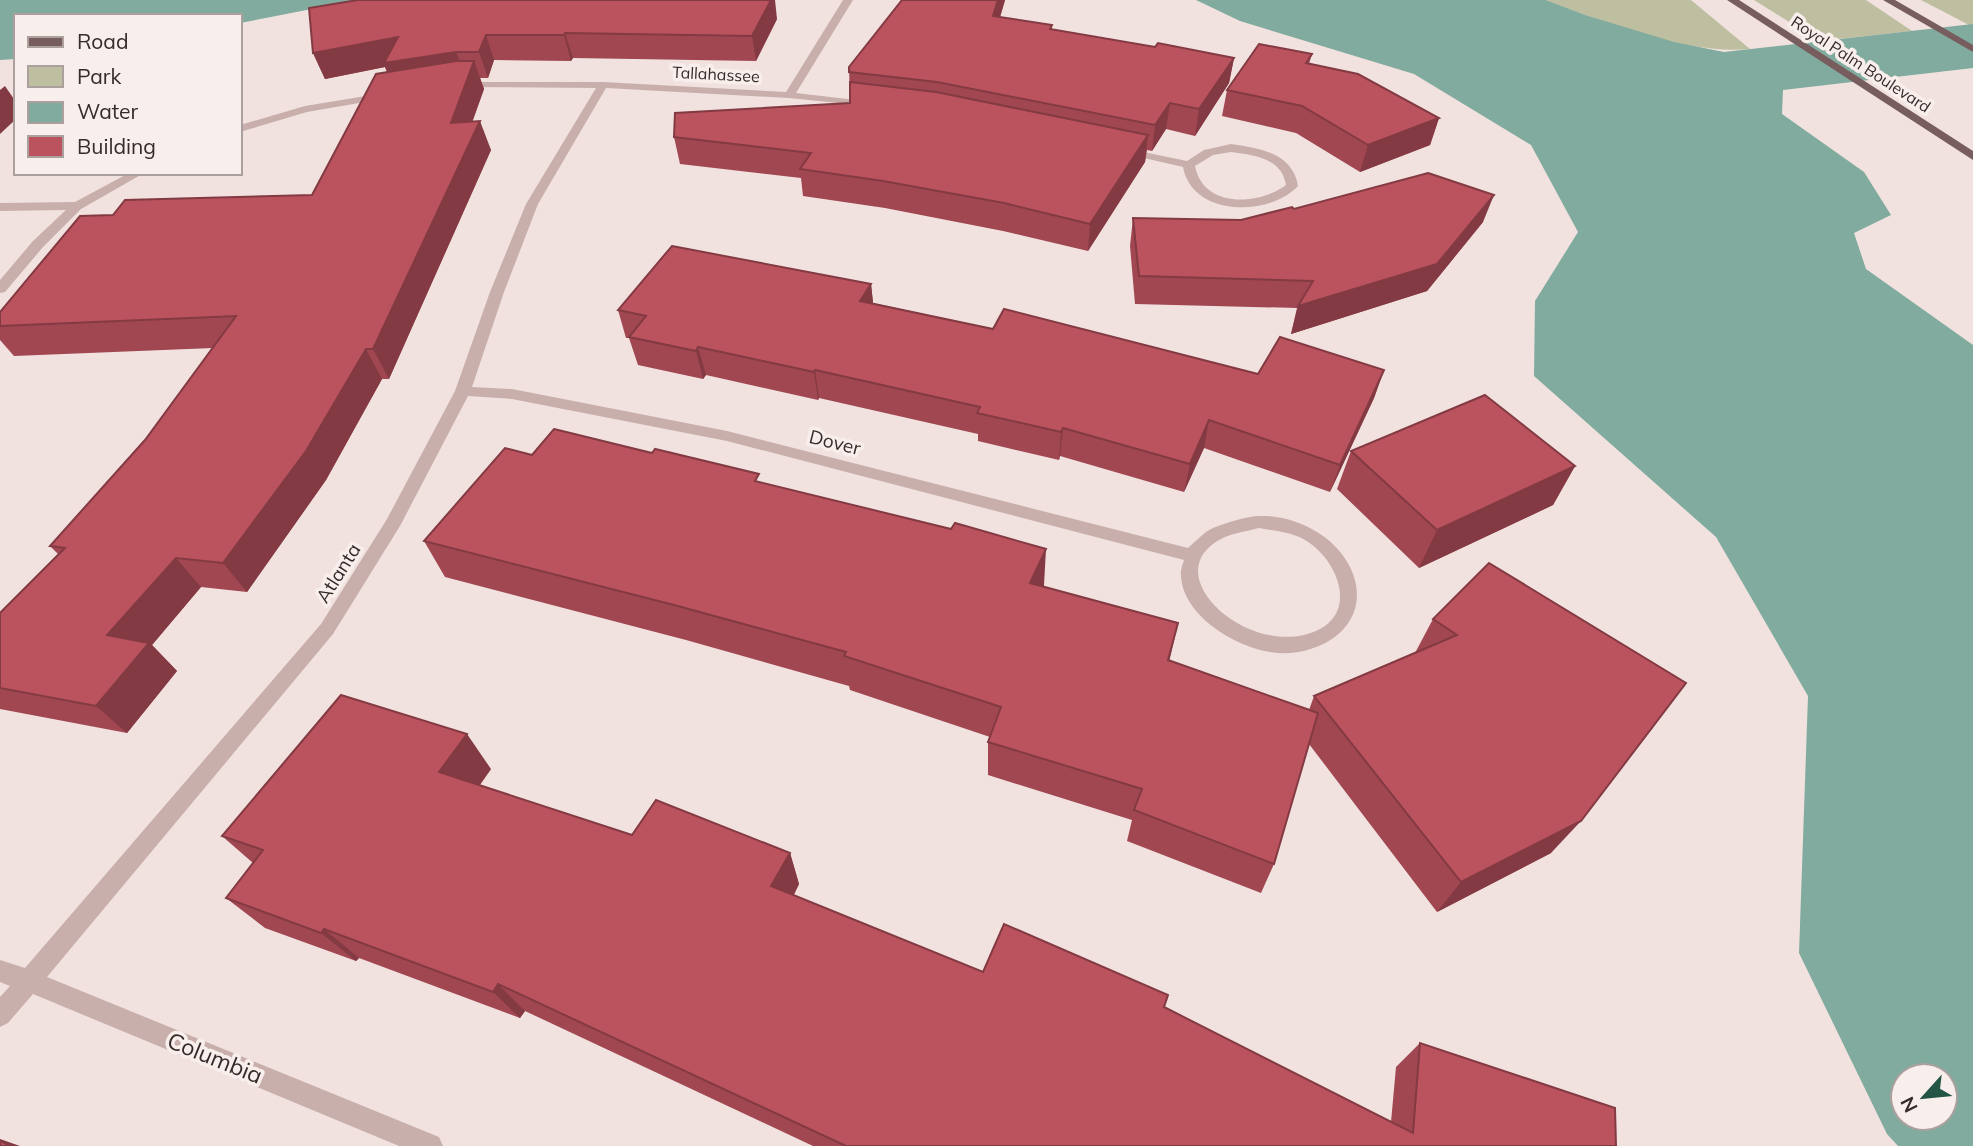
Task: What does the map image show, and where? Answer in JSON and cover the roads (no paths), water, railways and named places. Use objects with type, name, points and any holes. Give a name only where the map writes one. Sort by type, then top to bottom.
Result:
[{"type":"main road","name":"Royal Palm Boulevard","points":[[1732,0],[1973,156]]},
{"type":"main road","points":[[1888,0],[1973,49]]},
{"type":"street","points":[[789,95],[848,0]]},
{"type":"street","name":"Tallahassee","points":[[453,85],[603,85],[789,95],[883,107]]},
{"type":"street","name":"Atlanta","points":[[0,1015],[31,982],[327,629],[394,522],[463,391],[497,292],[532,204],[603,85]]},
{"type":"street","points":[[242,128],[305,109],[399,94]]},
{"type":"street","points":[[1109,149],[1189,165]]},
{"type":"street","points":[[1213,150],[1252,150],[1284,164],[1293,175],[1292,186],[1284,195],[1269,202],[1228,202],[1209,196],[1195,186],[1188,176],[1189,165],[1213,150]]},
{"type":"street","points":[[0,289],[38,244],[77,206],[134,175]]},
{"type":"street","points":[[0,207],[77,206]]},
{"type":"street","name":"Dover","points":[[463,391],[512,394],[727,436],[1192,555]]},
{"type":"street","points":[[1259,522],[1289,526],[1317,540],[1338,559],[1349,583],[1349,607],[1336,628],[1312,641],[1281,645],[1247,639],[1218,624],[1198,603],[1189,578],[1192,555],[1207,537],[1230,525],[1259,522]]},
{"type":"street","name":"Columbia","points":[[0,971],[430,1146]]},
{"type":"water","points":[[0,0],[358,0],[242,23],[242,14],[14,14],[14,59],[0,60]]},
{"type":"water","points":[[1196,0],[1546,0],[1674,42],[1724,52],[1973,24],[1973,68],[1783,90],[1782,114],[1864,172],[1891,215],[1854,233],[1866,269],[1973,345],[1973,1146],[1898,1146],[1887,1134],[1799,953],[1808,696],[1716,537],[1534,376],[1535,301],[1578,232],[1531,145],[1414,74],[1240,21]]}]
